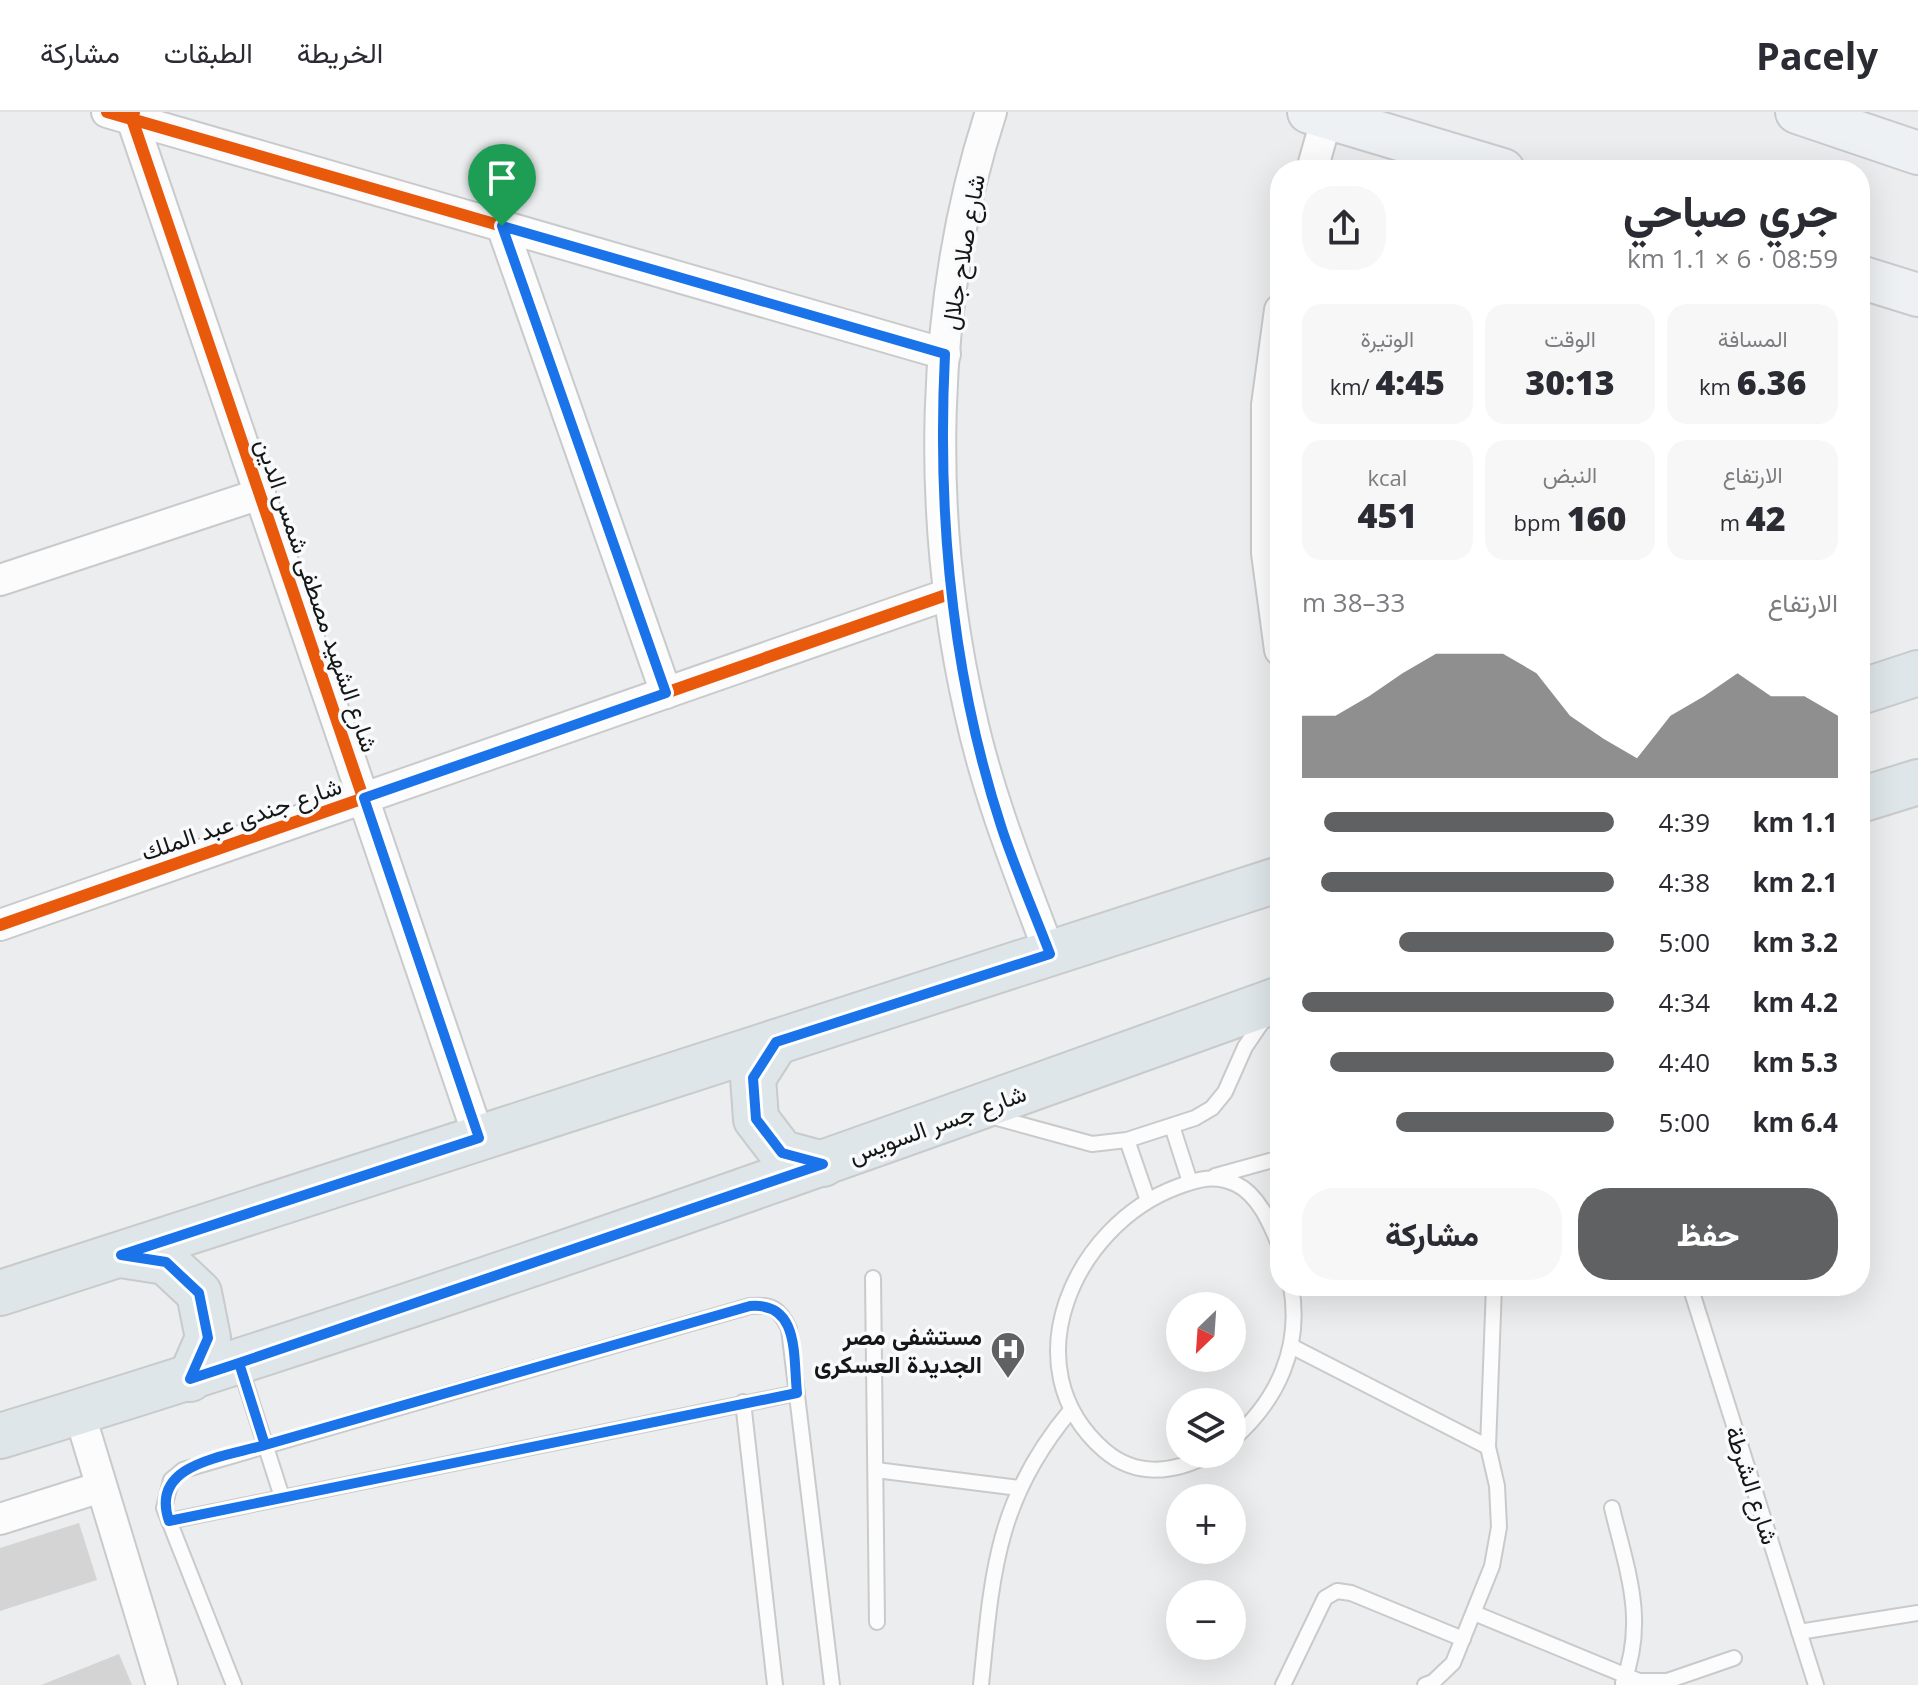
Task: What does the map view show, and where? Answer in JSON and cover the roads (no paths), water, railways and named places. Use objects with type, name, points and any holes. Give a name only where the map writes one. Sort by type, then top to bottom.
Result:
[{"type":"main road","points":[[1797,112],[1918,153]]},
{"type":"main road","points":[[1318,115],[1469,160]]},
{"type":"main road","points":[[1870,280],[1918,295]]},
{"type":"main road","points":[[1870,689],[1918,673]]},
{"type":"main road","points":[[1870,797],[1918,782]]},
{"type":"main road","points":[[0,1293],[1270,882]]},
{"type":"main road","name":"شارع جسر السويس","points":[[0,1436],[239,1363],[823,1164],[1270,1003]]},
{"type":"main road","points":[[776,1042],[753,1078],[756,1119],[782,1153],[823,1164]]},
{"type":"main road","points":[[121,1255],[166,1262],[199,1293],[208,1338],[190,1379]]},
{"type":"street","name":"شارع صلاح جلال","points":[[991,112],[959,243],[945,354],[942,514],[949,594],[970,712],[1002,828],[1050,954]]},
{"type":"street","points":[[124,114],[945,354]]},
{"type":"street","name":"شارع الشهيد مصطفى شمس الدين","points":[[124,114],[260,494],[479,1138]]},
{"type":"street","points":[[1313,160],[1318,115]]},
{"type":"street","points":[[502,226],[666,693]]},
{"type":"street","points":[[1270,383],[1267,405],[1267,553],[1270,575]]},
{"type":"street","points":[[0,580],[260,494]]},
{"type":"street","name":"شارع جندى عبد الملك","points":[[0,925],[949,594]]},
{"type":"street","points":[[79,1412],[162,1685]]},
{"type":"street","points":[[0,1519],[101,1487]]},
{"type":"lane","points":[[971,1110],[1092,1144],[1127,1140],[1172,1126],[1212,1108],[1225,1092],[1245,1047],[1270,1013]]},
{"type":"lane","points":[[1172,1126],[1190,1182]]},
{"type":"lane","points":[[1127,1140],[1147,1198]]},
{"type":"lane","points":[[1177,1468],[1154,1472],[1115,1459],[1090,1437],[1071,1410],[1060,1380],[1057,1348],[1062,1316],[1087,1261],[1109,1231],[1147,1198],[1190,1182],[1270,1161]]},
{"type":"lane","points":[[1213,1177],[1238,1185],[1255,1198],[1270,1227]]},
{"type":"lane","points":[[873,1278],[877,1622]]},
{"type":"lane","points":[[1246,1428],[1279,1385],[1291,1346],[1295,1308],[1293,1296]]},
{"type":"lane","points":[[1425,1685],[1453,1663],[1492,1566],[1499,1527],[1497,1486],[1488,1447],[1494,1296]]},
{"type":"lane","name":"شارع الشرطة","points":[[1693,1296],[1816,1685]]},
{"type":"lane","points":[[234,1685],[164,1508],[165,1493],[171,1480],[183,1470],[750,1306],[767,1304],[782,1312],[789,1329],[832,1685]]},
{"type":"lane","points":[[1291,1346],[1488,1447]]},
{"type":"lane","points":[[239,1363],[282,1497]]},
{"type":"lane","points":[[169,1521],[797,1393]]},
{"type":"lane","points":[[743,1402],[775,1685]]},
{"type":"lane","points":[[981,1685],[999,1539],[1033,1460],[1071,1410]]},
{"type":"lane","points":[[876,1470],[1019,1488]]},
{"type":"lane","points":[[1612,1508],[1637,1626],[1624,1681]]},
{"type":"lane","points":[[1283,1685],[1325,1598],[1337,1591],[1351,1593],[1463,1639]]},
{"type":"lane","points":[[1474,1613],[1624,1681],[1667,1681],[1734,1658]]},
{"type":"lane","points":[[1799,1632],[1918,1613]]},
{"type":"place","name":"مستشفى مصر الجديدة العسكرى","points":[[1008,1380]]}]
